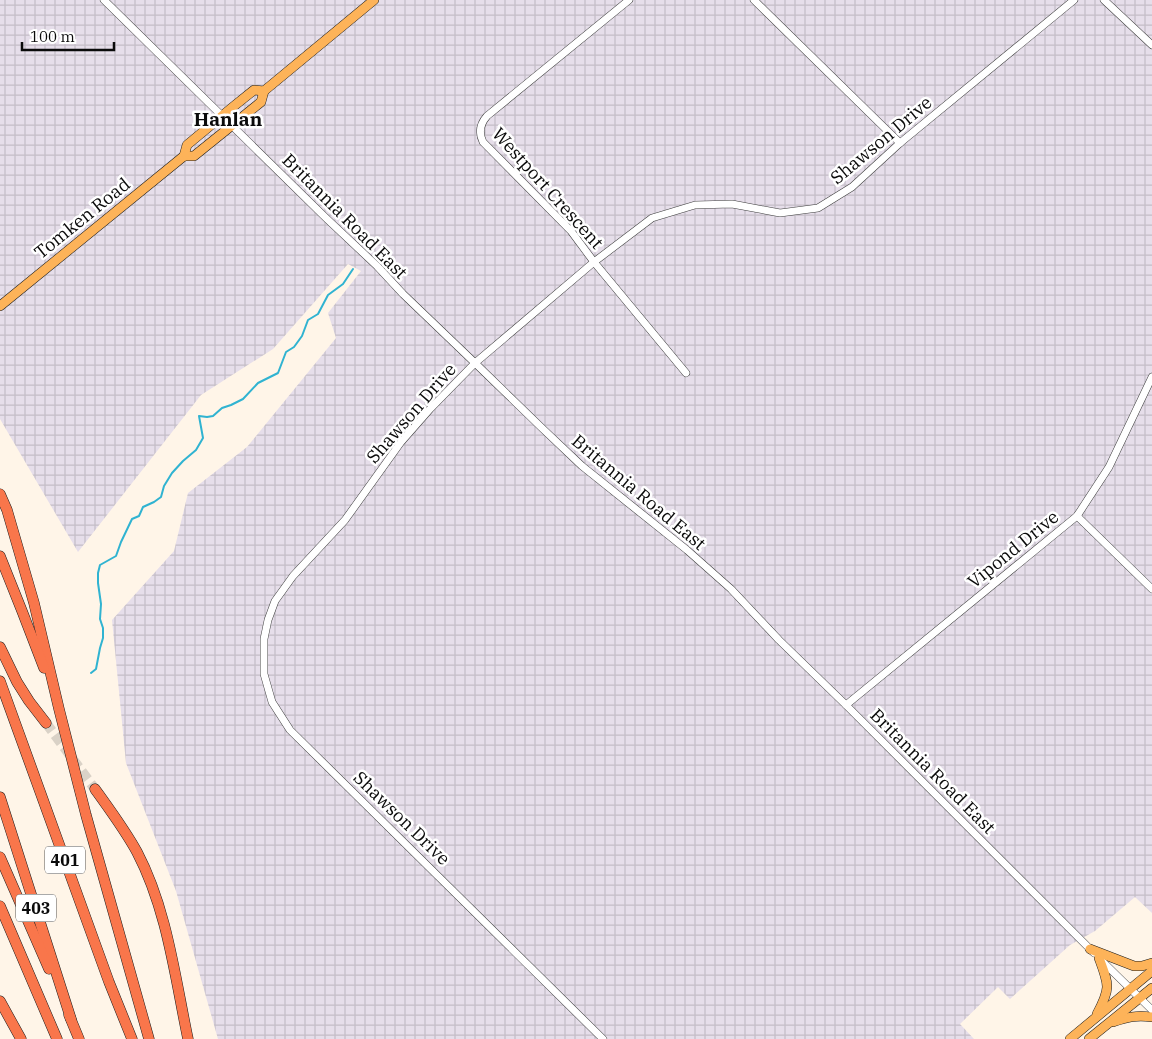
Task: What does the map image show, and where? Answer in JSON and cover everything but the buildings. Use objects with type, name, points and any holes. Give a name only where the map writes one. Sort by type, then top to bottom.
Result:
[{"type":"highway","points":[[0,494],[7,510],[34,602],[86,815],[149,1039]]},
{"type":"highway","points":[[0,556],[59,709]]},
{"type":"highway","points":[[0,647],[17,682],[46,723]]},
{"type":"highway","name":"401","points":[[0,681],[109,982],[132,1039]]},
{"type":"highway","points":[[95,789],[123,827],[138,853],[150,882],[168,943],[188,1039]]},
{"type":"highway","name":"403","points":[[0,798],[71,1020]]},
{"type":"highway","points":[[0,857],[79,1039]]},
{"type":"highway","points":[[0,906],[57,1039]]},
{"type":"highway","points":[[0,1001],[21,1039]]},
{"type":"main road","name":"Tomken Road","points":[[184,156],[194,156],[232,126],[261,102],[264,90],[374,0]]},
{"type":"main road","name":"Tomken Road","points":[[0,306],[184,156],[187,145],[222,116],[254,90],[264,90]]},
{"type":"main road","points":[[1090,949],[1134,966],[1152,963]]},
{"type":"main road","points":[[1096,1018],[1108,990],[1107,980],[1099,958]]},
{"type":"main road","points":[[1070,1039],[1152,972]]},
{"type":"main road","points":[[1089,1039],[1152,988]]},
{"type":"main road","points":[[1108,1024],[1131,1016],[1152,1016]]},
{"type":"street","name":"Britannia Road East","points":[[104,0],[377,266],[403,294],[582,466],[687,550],[730,589],[1152,1010]]},
{"type":"street","name":"Westport Crescent","points":[[629,0],[487,116],[480,127],[480,135],[483,142],[571,231],[594,262],[686,373]]},
{"type":"street","points":[[754,0],[900,143]]},
{"type":"street","name":"Shawson Drive","points":[[601,1038],[290,730],[272,702],[264,674],[264,639],[275,601],[294,575],[345,520],[398,445],[475,362],[594,262],[652,218],[695,205],[732,204],[780,213],[818,208],[852,187],[900,143],[1074,0]]},
{"type":"street","points":[[1104,0],[1152,45]]},
{"type":"street","name":"Vipond Drive","points":[[846,705],[1077,516],[1109,467],[1152,377]]},
{"type":"street","points":[[1077,516],[1152,589]]},
{"type":"shaded area","points":[[0,0],[1152,0],[1152,913],[1135,897],[1095,931],[1070,945],[1010,999],[998,987],[960,1024],[974,1039],[218,1039],[176,891],[126,763],[112,620],[174,551],[188,493],[247,447],[336,338],[328,313],[361,271],[348,264],[273,349],[201,395],[78,552],[0,419]]},
{"type":"waterway","points":[[91,673],[96,669],[103,638],[98,583],[100,565],[116,556],[132,519],[139,516],[143,507],[161,497],[164,486],[172,473],[196,450],[203,438],[199,416],[213,416],[222,408],[243,399],[258,383],[278,373],[286,352],[294,347],[302,336],[308,320],[318,314],[328,295],[343,284],[353,269]]},
{"type":"tunnel","points":[[46,723],[95,789]]},
{"type":"district","name":"Hanlan","points":[[228,119]]}]
